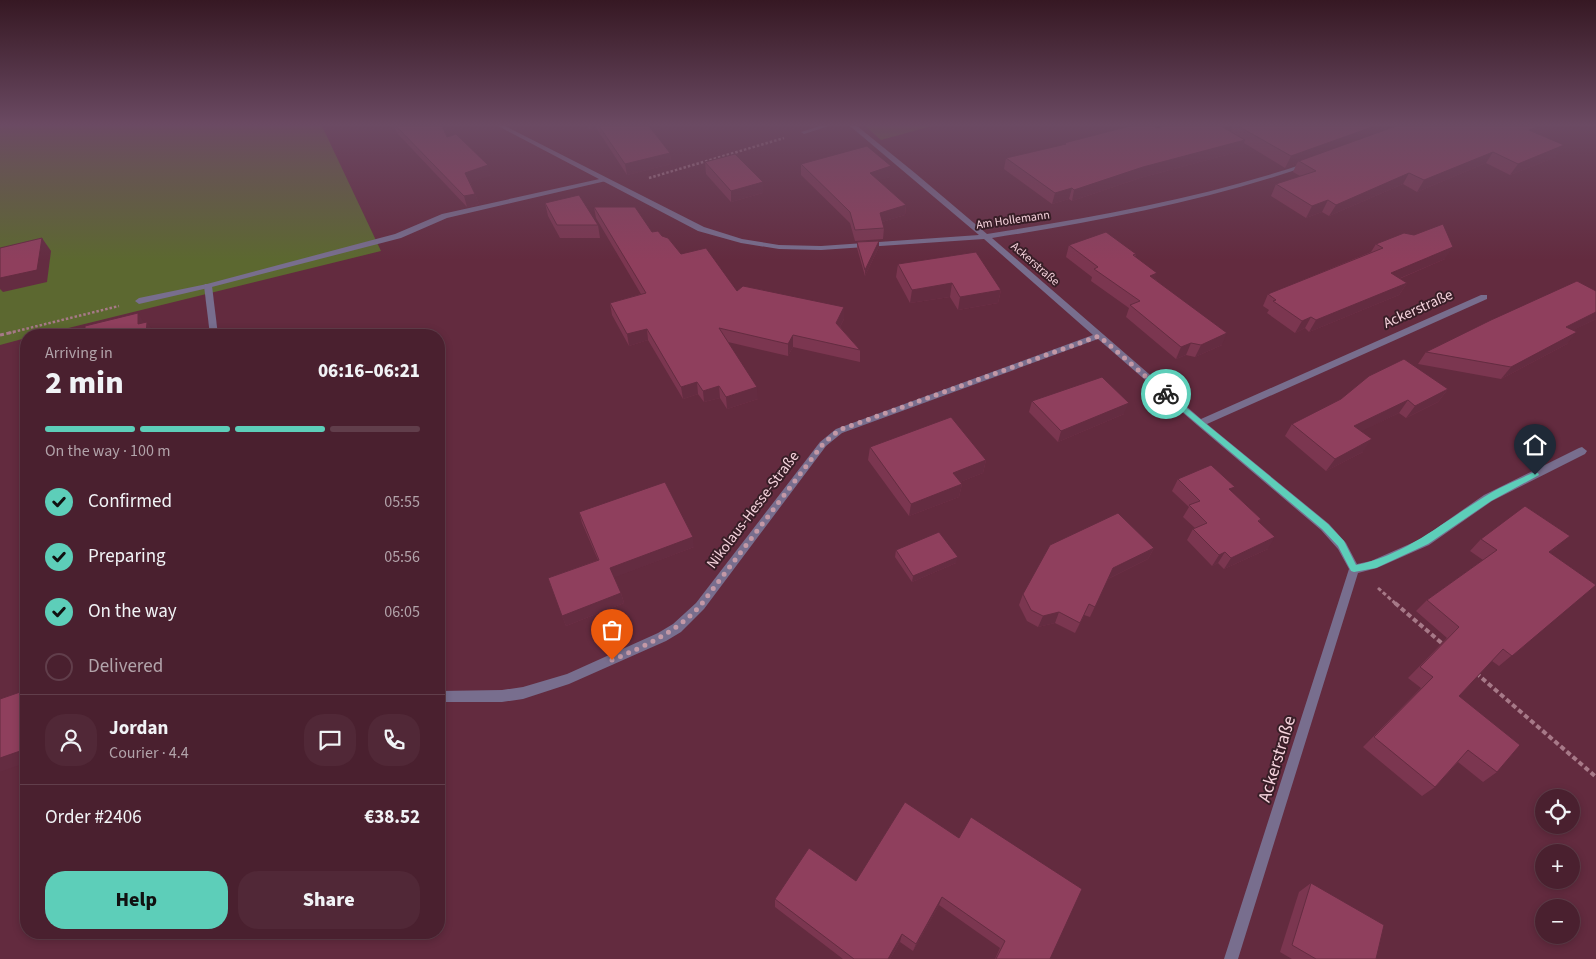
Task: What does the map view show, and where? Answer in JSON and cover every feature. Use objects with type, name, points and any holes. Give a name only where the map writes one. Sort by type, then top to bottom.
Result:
[{"type":"street","name":"Am Hollemann","points":[[586,171],[701,229],[722,236],[761,245],[821,248],[985,237],[1042,228],[1192,198],[1265,179],[1288,171]]},
{"type":"street","name":"Ackerstraße","points":[[906,171],[1200,423],[1333,534],[1341,544],[1354,569],[1231,959]]},
{"type":"street","points":[[139,301],[208,286],[398,236],[446,216],[604,180]]},
{"type":"street","points":[[208,286],[213,329]]},
{"type":"street","name":"Ackerstraße","points":[[1200,423],[1484,297]]},
{"type":"street","name":"Nikolaus-Hesse-Straße","points":[[445,697],[502,696],[537,689],[569,679],[662,637],[677,628],[700,606],[823,444],[839,430],[1099,336]]},
{"type":"street","points":[[1354,569],[1373,565],[1425,542],[1488,498],[1582,451]]},
{"type":"path","points":[[617,187],[674,171]]},
{"type":"path","points":[[25,329],[139,301]]},
{"type":"path","points":[[0,335],[20,330]]},
{"type":"path","points":[[1354,569],[1449,649]]},
{"type":"path","points":[[1471,668],[1596,777]]},
{"type":"green space","points":[[0,171],[343,171],[381,251],[64,329],[20,329],[20,340],[0,345]]},
{"type":"building","points":[[439,171],[471,171],[465,173],[475,194],[464,196]]},
{"type":"building","points":[[713,171],[752,171],[763,182],[731,191]]},
{"type":"building","points":[[808,171],[877,171],[870,173],[906,205],[880,213],[884,228],[855,230],[850,212]]},
{"type":"building","points":[[1024,171],[1132,171],[1074,190],[1072,188],[1055,193]]},
{"type":"building","points":[[1316,171],[1447,171],[1424,180],[1409,173],[1336,205],[1328,200],[1312,206],[1276,184]]},
{"type":"building","points":[[579,195],[598,225],[557,225],[545,203]]},
{"type":"building","points":[[594,207],[635,207],[652,232],[658,231],[662,236],[668,238],[681,254],[706,248],[737,291],[743,286],[844,307],[836,323],[860,350],[793,335],[788,344],[719,328],[757,387],[726,397],[719,386],[703,391],[697,382],[681,387],[647,329],[627,334],[610,303],[646,293]]},
{"type":"building","points":[[1443,224],[1453,247],[1391,273],[1407,283],[1316,320],[1311,317],[1302,321],[1273,301],[1276,300],[1268,294],[1383,248],[1376,244],[1404,233],[1414,235]]},
{"type":"building","points":[[1106,232],[1136,254],[1133,255],[1157,273],[1150,276],[1227,333],[1201,345],[1191,343],[1181,347],[1130,305],[1140,301],[1094,269],[1098,267],[1069,245]]},
{"type":"building","points":[[42,238],[37,270],[0,278],[0,248]]},
{"type":"building","points":[[879,241],[865,270],[857,242]]},
{"type":"building","points":[[976,252],[1001,290],[960,297],[952,283],[912,290],[898,264]]},
{"type":"building","points":[[1577,281],[1596,291],[1596,312],[1566,327],[1577,332],[1511,367],[1426,352],[1491,320]]},
{"type":"building","points":[[138,313],[138,324],[147,322],[146,329],[85,329],[85,326]]},
{"type":"building","points":[[1404,359],[1448,389],[1415,406],[1408,400],[1354,426],[1372,439],[1335,459],[1292,424],[1341,399],[1369,376]]},
{"type":"building","points":[[1102,377],[1129,403],[1061,431],[1032,401]]},
{"type":"building","points":[[951,417],[986,460],[953,473],[962,484],[911,504],[870,447]]},
{"type":"building","points":[[1211,465],[1235,487],[1229,489],[1261,519],[1258,521],[1275,537],[1231,558],[1225,552],[1219,555],[1193,529],[1207,523],[1189,505],[1200,501],[1178,479]]},
{"type":"building","points":[[665,482],[693,537],[610,568],[621,593],[562,616],[548,578],[599,560],[579,512]]},
{"type":"building","points":[[1525,506],[1570,536],[1549,552],[1596,585],[1512,656],[1503,649],[1459,696],[1520,745],[1497,772],[1468,750],[1435,787],[1374,737],[1433,677],[1420,667],[1459,627],[1427,600],[1497,550],[1481,539]]},
{"type":"building","points":[[1118,513],[1154,548],[1113,568],[1095,607],[1089,604],[1080,623],[1059,612],[1043,616],[1031,610],[1023,594],[1050,545]]},
{"type":"building","points":[[939,532],[958,557],[913,576],[896,550]]},
{"type":"building","points":[[20,692],[20,751],[0,758],[0,699]]},
{"type":"building","points":[[905,802],[959,838],[971,817],[1082,889],[1050,959],[996,959],[1005,941],[942,897],[916,944],[902,934],[888,959],[854,959],[775,899],[809,848],[856,881]]},
{"type":"building","points":[[1311,883],[1384,925],[1376,959],[1316,959],[1292,945]]},
{"type":"way so far","points":[[612,660],[677,628],[700,606],[823,444],[839,430],[1099,336],[1166,394]]},
{"type":"route","points":[[1166,394],[1333,534],[1348,555],[1354,569],[1373,565],[1425,542],[1488,498],[1535,475]]}]
